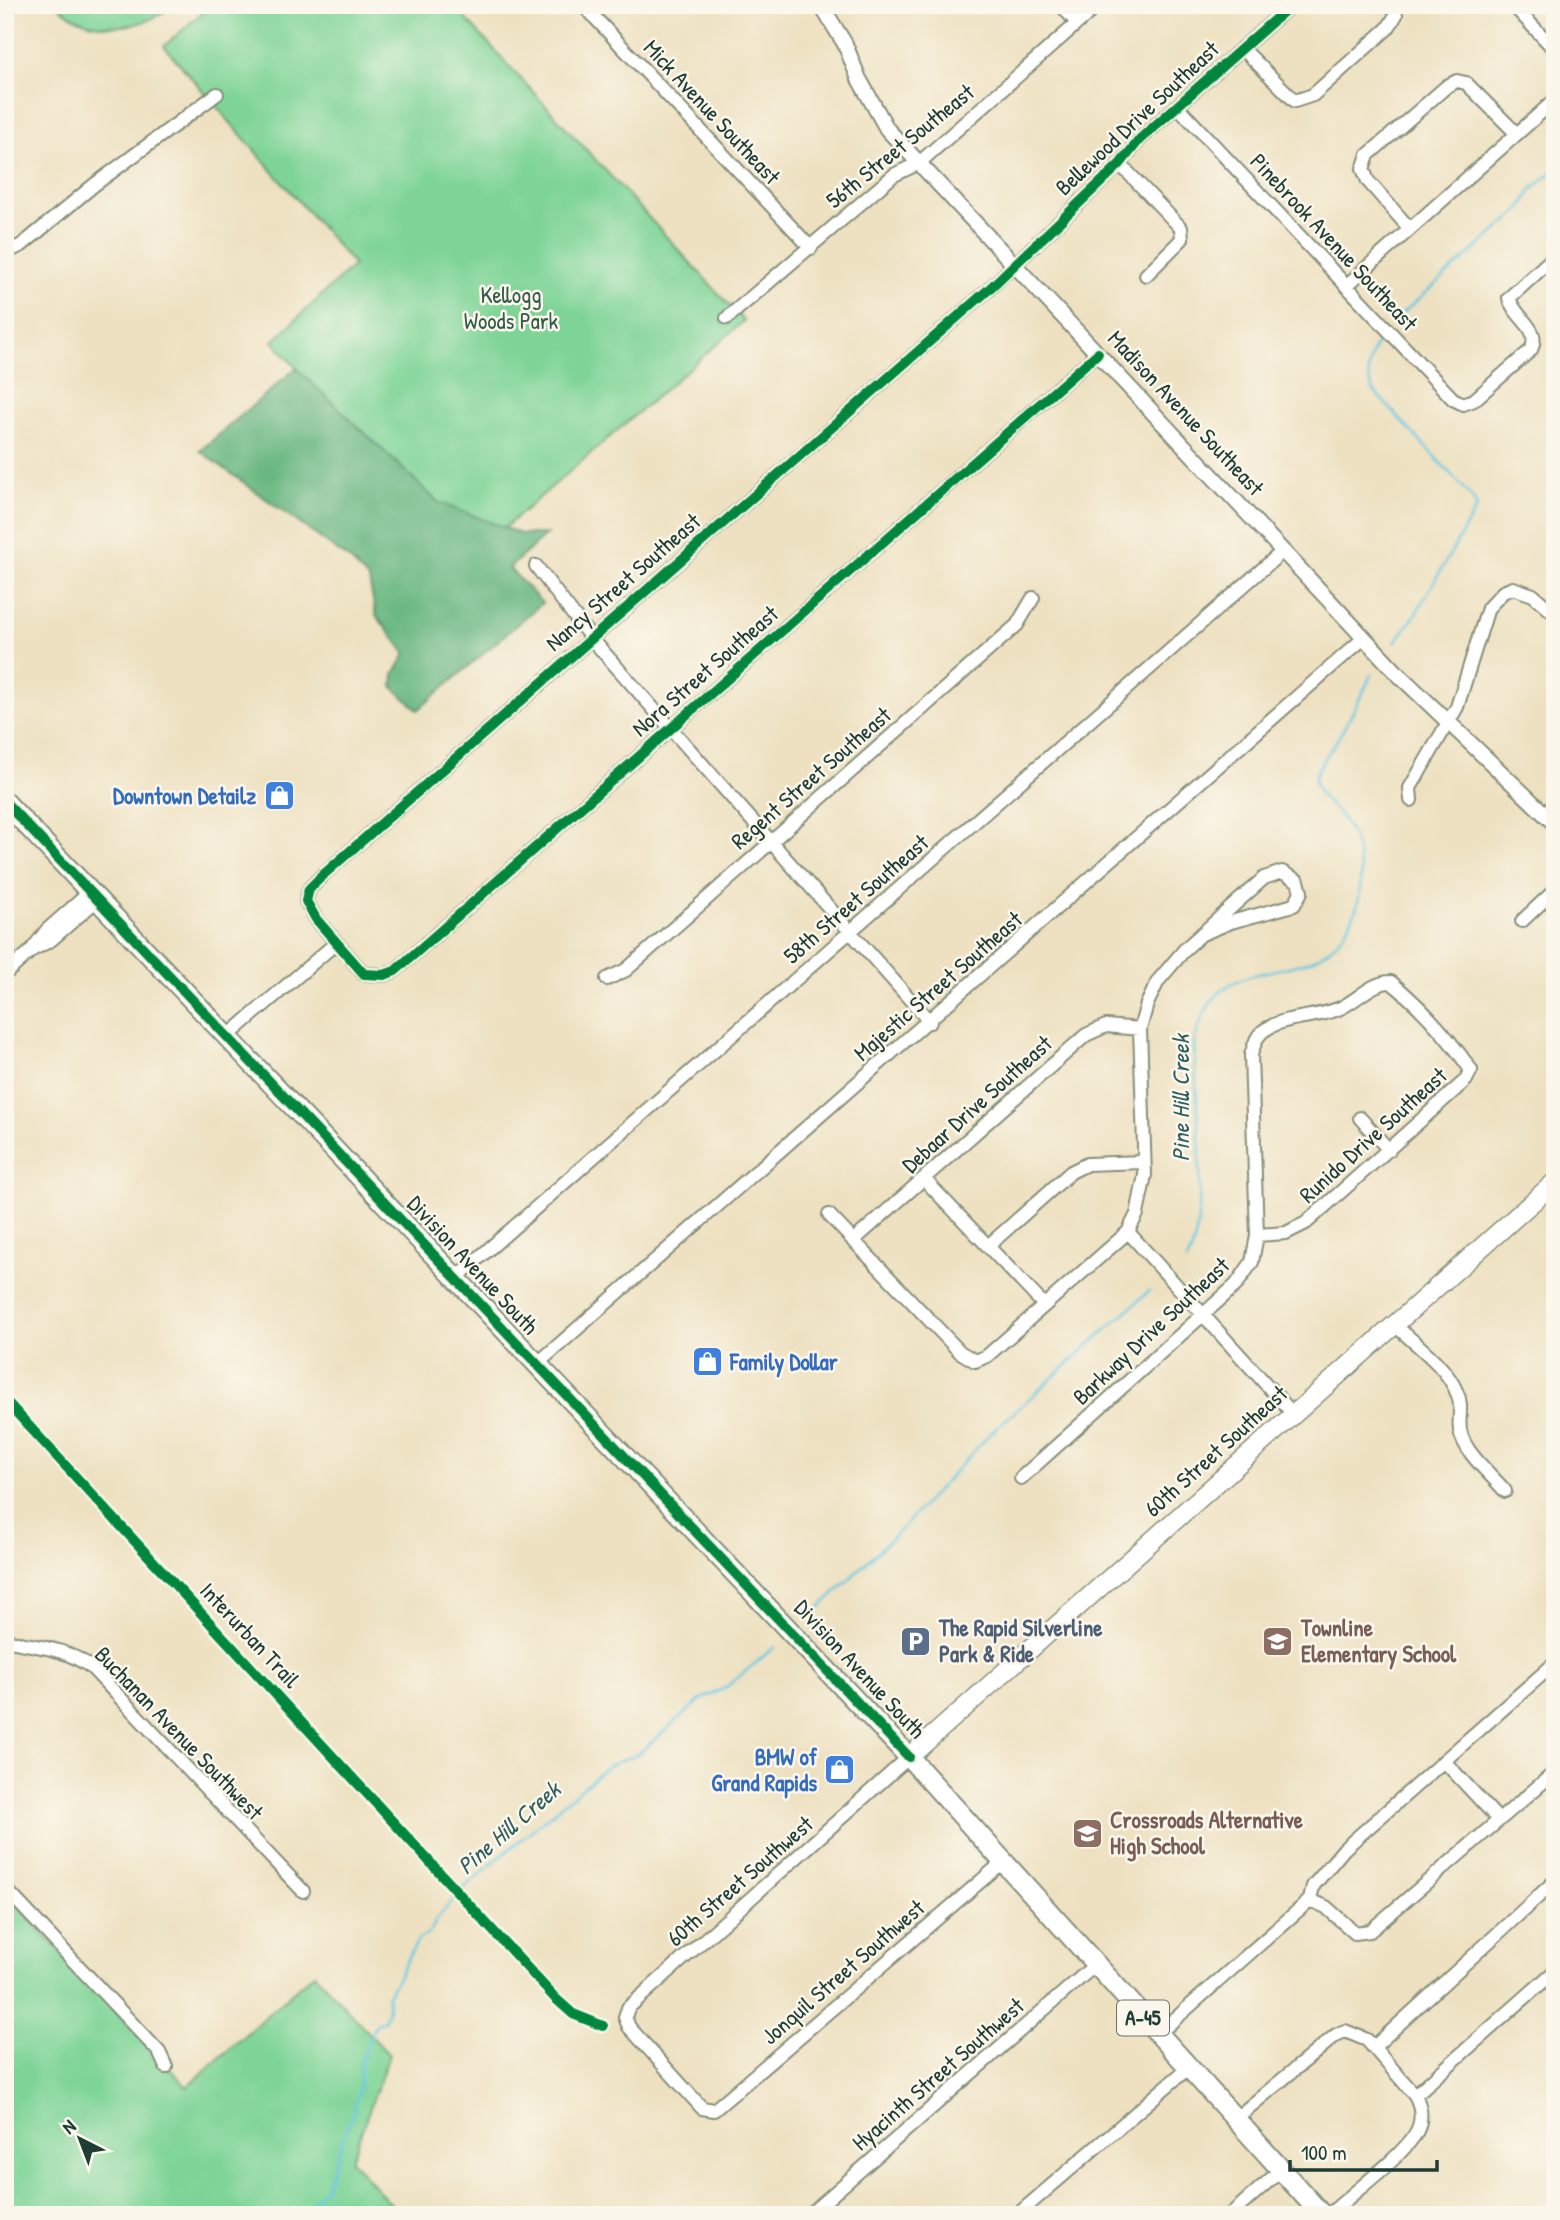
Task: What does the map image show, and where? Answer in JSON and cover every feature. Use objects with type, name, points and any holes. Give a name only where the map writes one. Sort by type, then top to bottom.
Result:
[{"type":"main road","name":"Division Avenue South","points":[[5,802],[909,1757],[1322,2215]]},
{"type":"main road","name":"60th Street Southeast","points":[[909,1757],[1555,1182]]},
{"type":"street","name":"Mick Avenue Southeast","points":[[583,5],[811,248]]},
{"type":"street","name":"Madison Avenue Southeast","points":[[821,5],[845,44],[859,79],[887,129],[1364,638],[1555,824]]},
{"type":"street","points":[[1060,5],[1077,23]]},
{"type":"street","name":"56th Street Southeast","points":[[727,318],[894,175],[919,163],[1098,5]]},
{"type":"street","name":"Bellewood Drive Southeast","points":[[1013,264],[1120,164],[1140,139],[1291,5]]},
{"type":"street","points":[[1242,48],[1283,91],[1295,101],[1302,100],[1312,95],[1388,29],[1396,15],[1393,5]]},
{"type":"street","points":[[1513,5],[1555,50]]},
{"type":"street","points":[[1409,228],[1368,181],[1363,169],[1368,155],[1447,86],[1457,81],[1466,83],[1517,134]]},
{"type":"street","points":[[5,253],[22,245],[94,185],[217,94]]},
{"type":"street","points":[[1346,286],[1555,100]]},
{"type":"street","name":"Pinebrook Avenue Southeast","points":[[1177,106],[1453,399],[1464,404],[1474,400],[1531,350],[1536,341],[1534,332],[1511,307],[1509,299],[1555,256]]},
{"type":"street","points":[[1120,164],[1181,228],[1182,239],[1146,275]]},
{"type":"street","name":"Nancy Street Southeast","points":[[336,943],[306,901],[309,889],[988,290],[1013,264]]},
{"type":"street","name":"Nora Street Southeast","points":[[336,943],[364,974],[384,975],[395,971],[1098,353]]},
{"type":"street","name":"58th Street Southeast","points":[[456,1278],[1283,551]]},
{"type":"street","points":[[536,566],[591,638],[930,1022]]},
{"type":"street","points":[[1410,800],[1410,788],[1449,723],[1467,684],[1482,619],[1494,599],[1513,588],[1532,595],[1555,614]]},
{"type":"street","name":"Regent Street Southeast","points":[[607,979],[626,970],[1017,625],[1033,598]]},
{"type":"street","name":"Majestic Street Southeast","points":[[537,1364],[930,1022],[1364,638]]},
{"type":"street","points":[[829,1215],[960,1352],[975,1361],[987,1356],[1135,1223],[1145,1175],[1142,1162],[1140,1029],[1158,981],[1202,934],[1264,878],[1282,872],[1298,881],[1301,892],[1294,905],[1231,922],[1202,934]]},
{"type":"street","points":[[1522,921],[1555,890]]},
{"type":"street","points":[[5,974],[31,951],[47,930],[94,896]]},
{"type":"street","points":[[228,1036],[336,943]]},
{"type":"street","name":"Barkway Drive Southeast","points":[[1021,1478],[1204,1314],[1248,1271],[1257,1234],[1251,1055],[1257,1035],[1270,1026],[1322,1016],[1384,982],[1391,982],[1407,995],[1471,1070]]},
{"type":"street","name":"Debaar Drive Southeast","points":[[853,1241],[1086,1035],[1106,1026],[1140,1029]]},
{"type":"street","name":"Runido Drive Southeast","points":[[1257,1234],[1286,1233],[1306,1223],[1465,1080],[1471,1070]]},
{"type":"street","points":[[1360,1118],[1389,1150]]},
{"type":"street","points":[[988,1246],[1071,1171],[1087,1164],[1142,1162]]},
{"type":"street","points":[[924,1179],[1044,1304]]},
{"type":"street","points":[[1128,1232],[1294,1415]]},
{"type":"street","points":[[1395,1325],[1446,1373],[1458,1393],[1460,1429],[1465,1443],[1504,1491]]},
{"type":"street","name":"Buchanan Avenue Southwest","points":[[5,1640],[50,1647],[72,1654],[91,1667],[303,1891]]},
{"type":"street","points":[[1158,2034],[1310,1900],[1313,1886],[1324,1869],[1555,1662]]},
{"type":"street","name":"60th Street Southwest","points":[[710,2110],[702,2108],[629,2027],[625,2017],[628,2008],[909,1757]]},
{"type":"street","points":[[1444,1760],[1499,1820]]},
{"type":"street","points":[[1310,1900],[1326,1907],[1355,1933],[1370,1931],[1555,1772]]},
{"type":"street","name":"Jonquil Street Southwest","points":[[710,2110],[719,2107],[1003,1862]]},
{"type":"street","points":[[1374,2048],[1555,1881]]},
{"type":"street","points":[[5,1888],[159,2052],[166,2067]]},
{"type":"street","name":"Hyacinth Street Southwest","points":[[809,2215],[1095,1965]]},
{"type":"street","points":[[1415,2095],[1555,1971]]},
{"type":"street","points":[[1236,2119],[1336,2035],[1345,2031],[1359,2035],[1374,2048],[1415,2095],[1421,2105],[1421,2114],[1415,2135],[1329,2215]]},
{"type":"street","points":[[1017,2215],[1188,2068]]},
{"type":"street","points":[[1230,2215],[1282,2170]]},
{"type":"green space","points":[[57,5],[172,5],[145,21],[114,26],[84,21]]},
{"type":"green space","name":"Kellogg Woods Park","points":[[211,5],[453,5],[744,321],[466,561],[273,341],[354,265],[164,46]]},
{"type":"green space","points":[[296,368],[438,502],[521,534],[547,534],[509,568],[542,603],[418,710],[393,687],[394,674],[406,654],[376,615],[369,580],[350,560],[200,451]]},
{"type":"green space","points":[[5,1893],[187,2087],[314,1973],[389,2055],[351,2160],[395,2209],[388,2215],[5,2215]]},
{"type":"waterway","points":[[1397,318],[1519,211],[1533,188],[1555,170]]},
{"type":"waterway","points":[[1377,343],[1369,366],[1373,390],[1472,497],[1477,507],[1414,617],[1395,642]]},
{"type":"waterway","name":"Pine Hill Creek","points":[[1186,1262],[1194,1244],[1200,1190],[1194,1044],[1206,1011],[1222,990],[1243,979],[1312,960],[1332,946],[1350,923],[1359,897],[1358,854],[1348,828],[1319,792],[1315,779],[1319,767],[1372,674]]},
{"type":"waterway","name":"Pine Hill Creek","points":[[809,1618],[904,1526],[991,1433],[1149,1291]]},
{"type":"waterway","name":"Pine Hill Creek","points":[[303,2215],[326,2187],[354,2109],[360,2087],[361,2061],[376,2024],[385,2020],[388,2010],[387,1997],[418,1940],[431,1931],[437,1918],[468,1884],[608,1766],[639,1753],[702,1699],[725,1688],[775,1647]]},
{"type":"cycle path","points":[[1098,353],[395,971],[384,975],[364,974],[316,919],[306,901],[309,889],[323,875],[988,290],[1120,164],[1140,139],[1291,5]]},
{"type":"cycle path","points":[[5,802],[909,1757]]},
{"type":"cycle path","name":"Interurban Trail","points":[[5,1400],[555,1998],[573,2014],[603,2026]]},
{"type":"place","name":"Downtown Detailz","points":[[279,796]]},
{"type":"place","name":"Family Dollar","points":[[707,1362]]},
{"type":"place","name":"The Rapid Silverline Park & Ride","points":[[916,1641]]},
{"type":"place","name":"Townline Elementary School","points":[[1278,1641]]},
{"type":"place","name":"BMW of Grand Rapids","points":[[840,1770]]},
{"type":"place","name":"Crossroads Alternative High School","points":[[1087,1833]]}]
